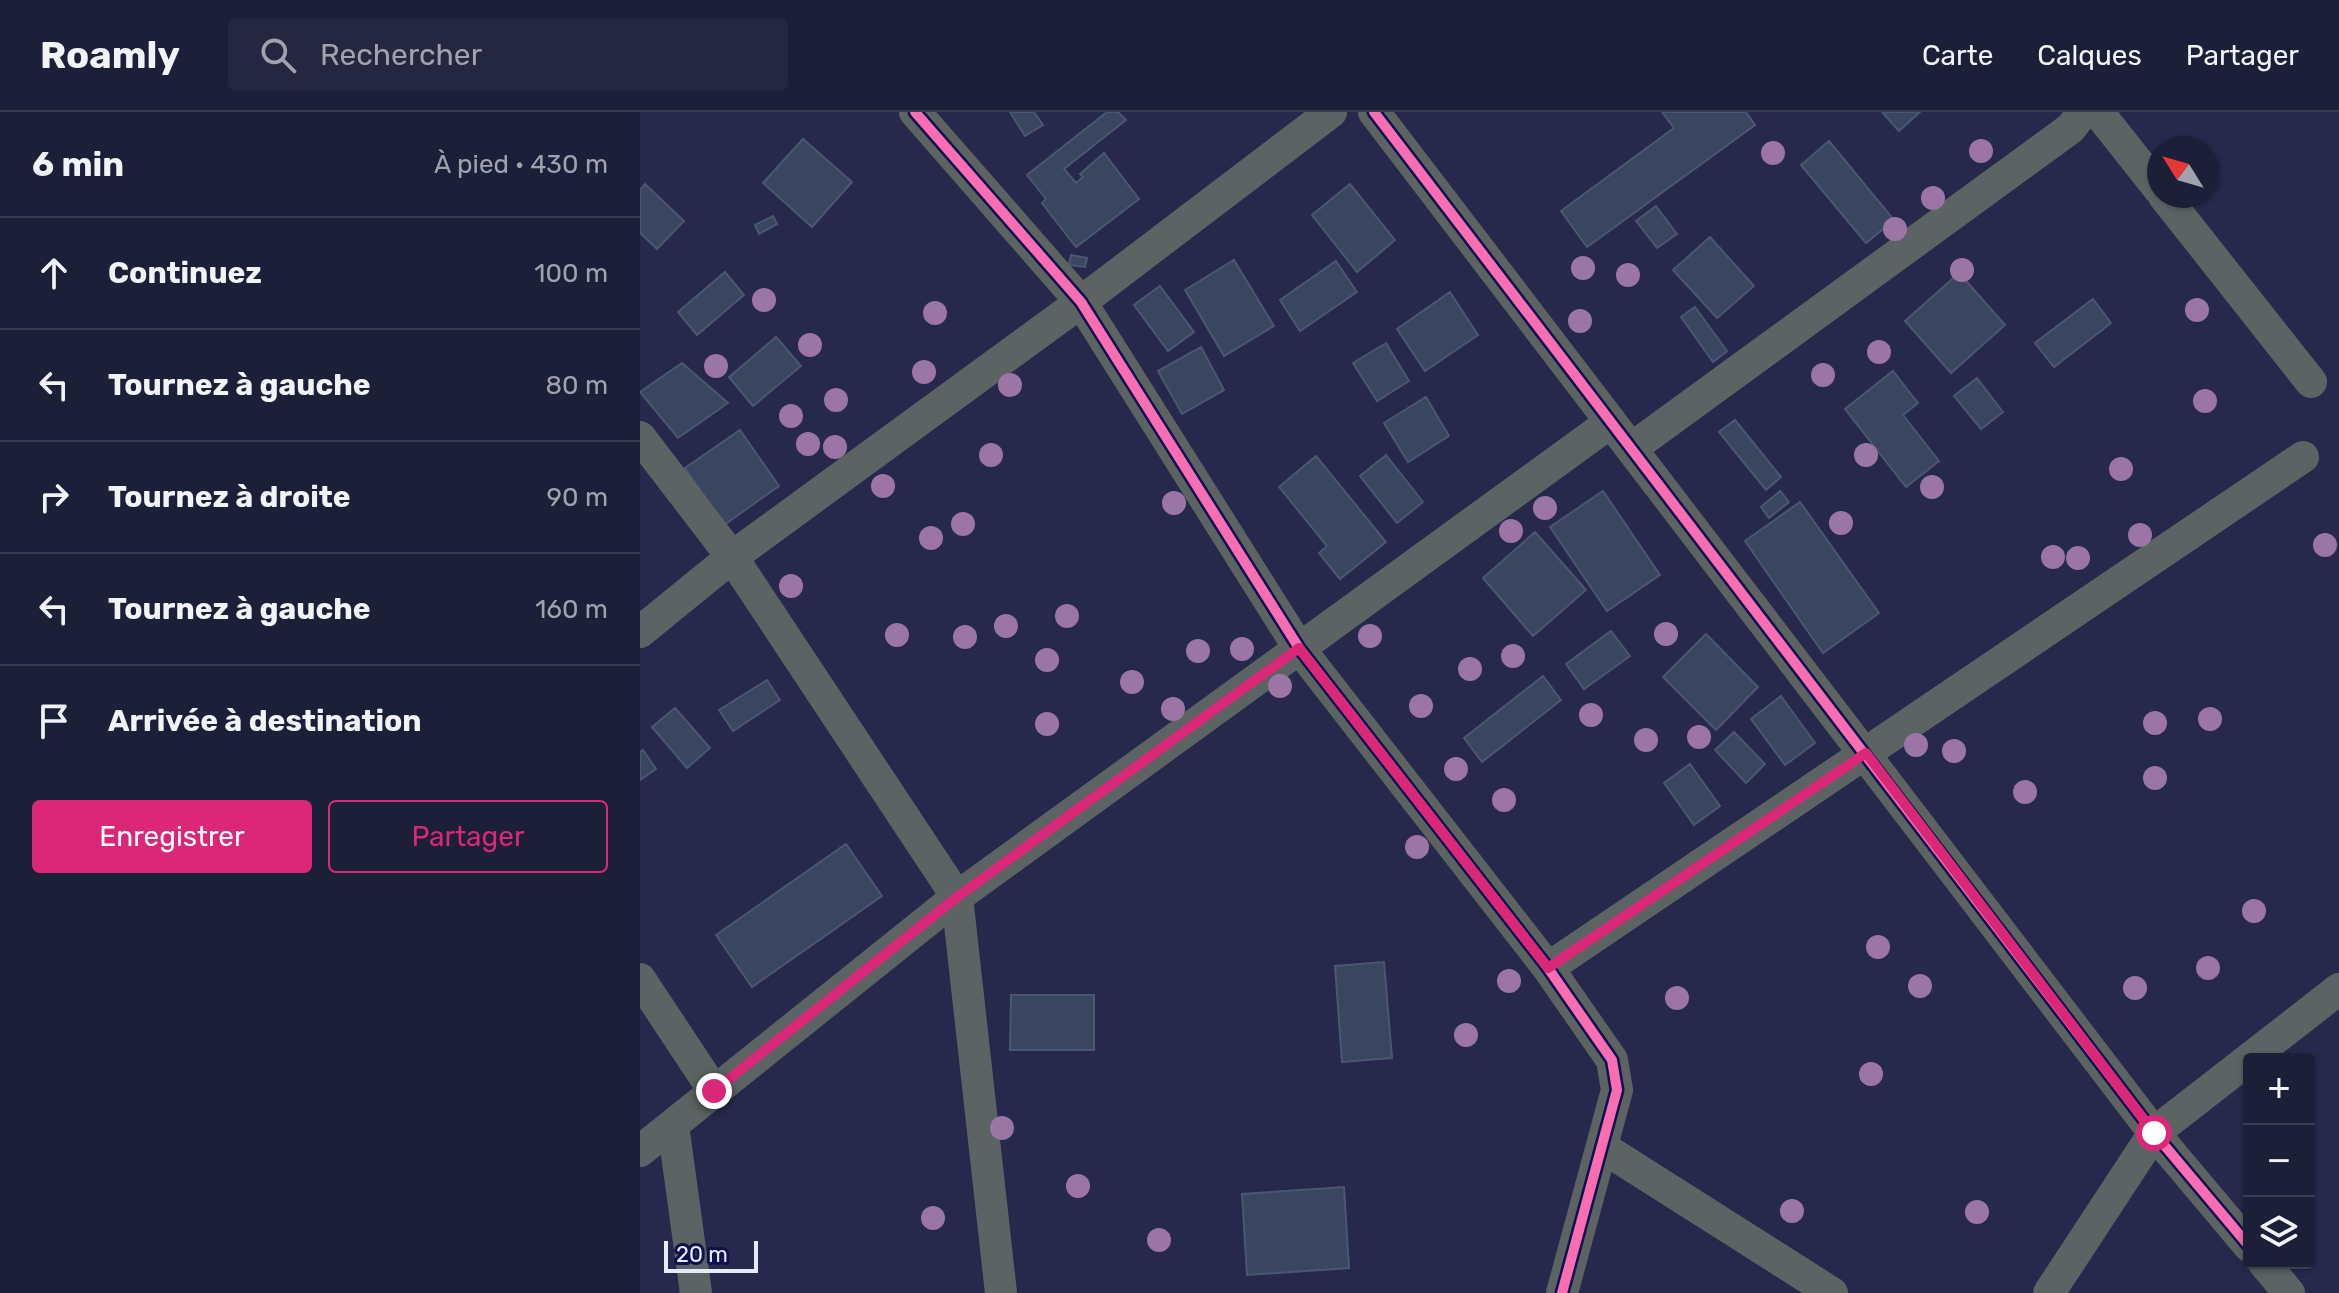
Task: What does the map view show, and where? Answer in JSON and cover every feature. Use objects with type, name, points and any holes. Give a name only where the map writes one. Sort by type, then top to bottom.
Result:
[{"type":"street","points":[[915,112],[1081,302],[1299,648],[1548,968],[1612,1060],[1617,1090],[1562,1293]]},
{"type":"street","points":[[640,632],[732,557],[1081,302],[1331,112]]},
{"type":"street","points":[[1374,112],[2154,1133],[2243,1239]]},
{"type":"street","points":[[1632,448],[2071,128],[2083,112]]},
{"type":"street","points":[[2098,112],[2147,174]]},
{"type":"street","points":[[2173,208],[2311,382]]},
{"type":"street","points":[[640,1151],[957,897],[1611,422]]},
{"type":"street","points":[[640,437],[732,557],[957,897],[1001,1293]]},
{"type":"street","points":[[1548,968],[2303,457]]},
{"type":"street","points":[[640,979],[714,1091]]},
{"type":"street","points":[[2049,1293],[2154,1133],[2339,989]]},
{"type":"street","points":[[673,1125],[696,1293]]},
{"type":"street","points":[[1602,1147],[1832,1293]]},
{"type":"street","points":[[2269,1269],[2289,1293]]},
{"type":"building","points":[[1010,112],[1034,112],[1043,125],[1025,136]]},
{"type":"building","points":[[1107,112],[1118,112],[1126,120],[1064,169],[1076,183],[1083,177],[1080,174],[1104,153],[1139,199],[1076,247],[1042,203],[1046,199],[1027,175]]},
{"type":"building","points":[[1662,112],[1746,112],[1755,125],[1587,247],[1561,211],[1674,128]]},
{"type":"building","points":[[1882,112],[1920,112],[1899,131]]},
{"type":"building","points":[[803,139],[852,182],[812,227],[763,183]]},
{"type":"building","points":[[1829,141],[1894,220],[1866,243],[1801,165]]},
{"type":"building","points":[[645,184],[684,221],[657,249],[640,233],[640,190]]},
{"type":"building","points":[[1350,184],[1395,240],[1357,272],[1312,215]]},
{"type":"building","points":[[1656,206],[1677,234],[1657,248],[1636,221]]},
{"type":"building","points":[[773,216],[777,224],[759,234],[755,225]]},
{"type":"building","points":[[1710,237],[1754,286],[1717,318],[1673,270]]},
{"type":"building","points":[[1071,255],[1087,258],[1085,267],[1069,265]]},
{"type":"building","points":[[1234,260],[1274,326],[1224,356],[1185,290]]},
{"type":"building","points":[[1336,261],[1357,292],[1300,331],[1280,300]]},
{"type":"building","points":[[725,272],[744,295],[697,335],[678,312]]},
{"type":"building","points":[[1959,273],[2005,325],[1951,373],[1905,321]]},
{"type":"building","points":[[1160,286],[1194,332],[1168,351],[1134,305]]},
{"type":"building","points":[[1450,292],[1478,335],[1425,371],[1397,329]]},
{"type":"building","points":[[2093,299],[2111,323],[2054,367],[2035,343]]},
{"type":"building","points":[[1695,307],[1727,351],[1713,362],[1681,317]]},
{"type":"building","points":[[776,337],[801,366],[753,406],[729,377]]},
{"type":"building","points":[[1386,343],[1409,381],[1377,401],[1353,363]]},
{"type":"building","points":[[1201,347],[1224,390],[1182,414],[1158,371]]},
{"type":"building","points":[[682,363],[728,403],[678,438],[640,392]]},
{"type":"building","points":[[1893,371],[1918,403],[1903,415],[1939,461],[1906,487],[1845,409]]},
{"type":"building","points":[[1977,378],[2003,412],[1981,429],[1954,396]]},
{"type":"building","points":[[1426,397],[1449,436],[1408,462],[1384,423]]},
{"type":"building","points":[[1735,420],[1781,477],[1766,490],[1719,432]]},
{"type":"building","points":[[740,430],[779,486],[724,525],[685,468]]},
{"type":"building","points":[[1386,455],[1423,502],[1397,523],[1360,476]]},
{"type":"building","points":[[1316,456],[1386,542],[1340,579],[1319,553],[1327,546],[1279,487]]},
{"type":"building","points":[[1603,491],[1660,575],[1607,611],[1550,527]]},
{"type":"building","points":[[1780,491],[1789,502],[1769,518],[1761,507]]},
{"type":"building","points":[[1800,502],[1879,613],[1823,653],[1745,541]]},
{"type":"building","points":[[1535,532],[1586,590],[1533,636],[1483,578]]},
{"type":"building","points":[[1611,631],[1630,656],[1584,689],[1566,664]]},
{"type":"building","points":[[1706,634],[1758,687],[1716,730],[1663,677]]},
{"type":"building","points":[[1543,676],[1561,700],[1482,762],[1464,738]]},
{"type":"building","points":[[767,680],[780,700],[733,731],[719,710]]},
{"type":"building","points":[[1781,696],[1815,743],[1785,765],[1751,719]]},
{"type":"building","points":[[675,708],[710,748],[687,768],[652,727]]},
{"type":"building","points":[[1734,732],[1765,764],[1746,783],[1715,750]]},
{"type":"building","points":[[643,750],[656,769],[640,780],[640,752]]},
{"type":"building","points":[[1690,764],[1720,806],[1694,825],[1664,783]]},
{"type":"building","points":[[846,844],[882,896],[752,987],[716,935]]},
{"type":"building","points":[[1384,962],[1392,1058],[1342,1062],[1335,966]]},
{"type":"building","points":[[1011,995],[1094,995],[1094,1050],[1010,1050]]},
{"type":"building","points":[[1344,1187],[1349,1268],[1247,1275],[1242,1194]]},
{"type":"cycle path","points":[[915,112],[1081,302],[1299,648],[1548,968],[1612,1060],[1617,1090],[1562,1293]]},
{"type":"cycle path","points":[[1374,112],[2154,1133],[2243,1239]]},
{"type":"route","points":[[714,1091],[957,897],[1299,648],[1548,968],[1866,753],[2154,1133]]}]
